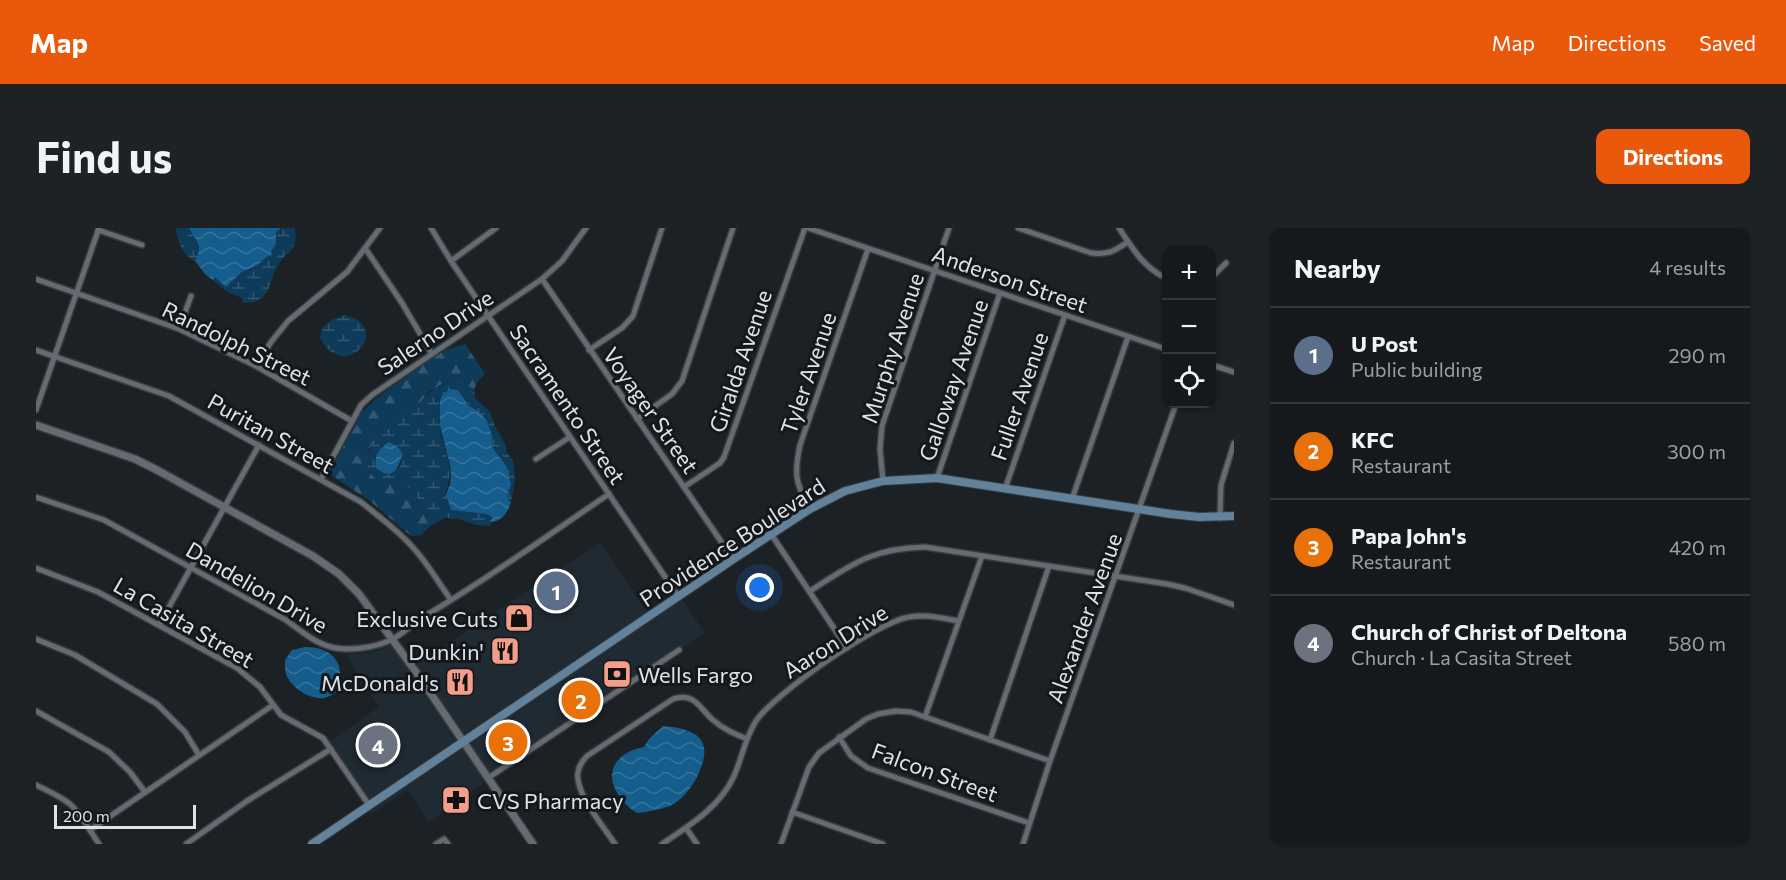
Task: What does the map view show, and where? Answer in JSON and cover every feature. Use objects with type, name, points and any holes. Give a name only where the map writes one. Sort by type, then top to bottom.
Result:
[{"type":"main road","name":"Providence Boulevard","points":[[312,844],[771,534],[810,509],[845,491],[884,481],[937,478],[1139,510],[1199,517],[1234,516]]},
{"type":"street","points":[[256,366],[288,321],[347,272],[380,228]]},
{"type":"street","name":"Sacramento Street","points":[[431,228],[678,596]]},
{"type":"street","points":[[452,261],[496,228]]},
{"type":"street","name":"Salerno Drive","points":[[321,479],[361,405],[372,395],[542,279],[562,261],[586,228]]},
{"type":"street","points":[[589,350],[622,328],[633,316],[663,228]]},
{"type":"street","points":[[637,419],[672,394],[682,381],[733,228]]},
{"type":"street","name":"Anderson Street","points":[[806,228],[1162,348]]},
{"type":"street","name":"Giralda Avenue","points":[[684,487],[724,457],[806,228]]},
{"type":"street","name":"Murphy Avenue","points":[[884,481],[880,449],[882,426],[949,228]]},
{"type":"street","points":[[1018,228],[1091,253],[1115,252],[1128,242]]},
{"type":"street","points":[[1119,228],[1146,265],[1162,275]]},
{"type":"street","points":[[36,410],[99,229],[142,245]]},
{"type":"street","points":[[365,248],[402,303],[432,354]]},
{"type":"street","name":"Tyler Avenue","points":[[810,509],[798,489],[796,477],[798,453],[868,249]]},
{"type":"street","points":[[1216,273],[1226,263]]},
{"type":"street","name":"Randolph Street","points":[[36,279],[179,329],[256,366],[352,421]]},
{"type":"street","name":"Voyager Street","points":[[542,279],[734,559]]},
{"type":"street","name":"Galloway Avenue","points":[[937,478],[1000,293]]},
{"type":"street","points":[[179,329],[191,296]]},
{"type":"street","name":"Fuller Avenue","points":[[1005,489],[1065,315]]},
{"type":"street","points":[[1072,499],[1128,337]]},
{"type":"street","name":"Puritan Street","points":[[36,350],[169,396],[361,502],[387,522],[421,557],[451,600]]},
{"type":"street","points":[[1216,366],[1234,372]]},
{"type":"street","name":"Alexander Avenue","points":[[1023,844],[1175,408]]},
{"type":"street","points":[[36,425],[135,459],[225,506],[313,556],[339,574],[359,594],[393,639],[533,844]]},
{"type":"street","points":[[536,459],[570,437]]},
{"type":"street","points":[[1220,518],[1221,485],[1234,443]]},
{"type":"street","points":[[159,625],[259,445]]},
{"type":"street","name":"Dandelion Drive","points":[[36,497],[104,520],[286,620],[320,644],[349,649],[367,647],[393,639],[416,621],[609,494]]},
{"type":"street","points":[[771,534],[847,648]]},
{"type":"street","points":[[810,591],[863,559],[902,548],[925,547],[1185,588],[1234,605]]},
{"type":"street","points":[[925,717],[982,555]]},
{"type":"street","points":[[990,740],[1049,566]]},
{"type":"street","name":"La Casita Street","points":[[36,568],[98,592],[250,678],[260,687],[281,715],[323,738],[369,805]]},
{"type":"street","name":"Aaron Drive","points":[[662,844],[711,808],[724,794],[734,777],[756,721],[783,693],[883,626],[908,617],[927,615],[958,621]]},
{"type":"street","points":[[36,639],[75,655],[157,704],[185,732],[199,755]]},
{"type":"street","points":[[488,778],[679,650]]},
{"type":"street","points":[[615,844],[578,785],[578,772],[582,761],[587,756],[679,697],[694,700],[713,721],[747,739]]},
{"type":"street","points":[[90,830],[273,705]]},
{"type":"street","points":[[36,711],[109,752],[130,772],[145,792]]},
{"type":"street","points":[[781,844],[809,767],[819,753],[866,719],[885,712],[911,712],[1050,761]]},
{"type":"street","name":"Falcon Street","points":[[839,737],[851,756],[868,768],[1029,824]]},
{"type":"street","points":[[186,844],[247,801],[331,749]]},
{"type":"street","points":[[36,785],[71,805],[99,844]]},
{"type":"street","points":[[792,812],[883,844]]},
{"type":"street","points":[[686,828],[697,844]]},
{"type":"street","points":[[436,844],[446,841]]},
{"type":"shaded area","points":[[600,542],[646,611],[674,595],[464,739],[415,665]]},
{"type":"shaded area","points":[[681,598],[705,633],[681,649],[679,646],[489,775],[467,743]]},
{"type":"shaded area","points":[[391,643],[460,742],[370,802],[329,742],[379,707],[346,654],[363,654],[381,650]]},
{"type":"shaded area","points":[[463,746],[487,781],[429,822],[407,790],[371,814],[368,809]]},
{"type":"green space","points":[[175,228],[189,228],[196,237],[200,254],[195,261],[187,255],[179,243]]},
{"type":"green space","points":[[281,228],[295,228],[294,247],[278,265],[268,291],[259,300],[243,303],[242,298],[227,292],[213,280],[215,277],[230,283],[242,272],[270,257],[276,232]]},
{"type":"green space","points":[[345,315],[359,321],[366,330],[365,340],[360,349],[352,355],[341,356],[330,351],[320,338],[322,328],[333,319]]},
{"type":"green space","points":[[465,344],[485,374],[477,382],[474,390],[467,385],[442,384],[430,391],[418,405],[390,423],[368,450],[375,478],[392,483],[401,479],[431,512],[445,518],[430,526],[421,535],[411,536],[370,501],[332,476],[332,468],[362,412],[379,396],[443,351]]},
{"type":"green space","points":[[452,381],[467,385],[474,390],[475,398],[490,412],[507,453],[513,461],[515,480],[511,502],[507,499],[510,481],[507,467],[492,447],[492,435],[487,421],[469,406],[458,390],[440,400],[441,434],[450,471],[445,494],[451,510],[486,514],[492,517],[490,526],[438,517],[424,506],[401,479],[392,483],[378,480],[368,471],[364,463],[377,437],[391,422],[414,404],[418,405],[433,390]],"holes":[[[387,444],[403,454],[399,468],[376,468],[375,458],[383,446]]]},
{"type":"water","points":[[189,228],[281,228],[276,232],[276,244],[271,252],[272,255],[242,272],[226,287],[215,277],[213,280],[206,275],[195,261],[199,248]]},
{"type":"water","points":[[450,389],[458,390],[469,406],[478,411],[487,421],[492,435],[492,447],[507,467],[511,485],[507,499],[511,502],[506,513],[494,522],[490,522],[492,517],[486,514],[451,510],[445,497],[451,476],[440,426],[440,400],[443,394]]},
{"type":"water","points":[[389,442],[397,446],[403,454],[397,468],[387,474],[376,468],[376,456]]},
{"type":"water","points":[[305,647],[324,650],[336,659],[340,674],[337,692],[324,698],[313,697],[297,688],[288,679],[285,660],[292,650]]},
{"type":"water","points":[[663,726],[687,730],[701,740],[704,747],[702,766],[691,786],[674,804],[638,813],[620,797],[612,780],[612,772],[619,759],[644,747]]},
{"type":"place","name":"U Post","points":[[556,591]]},
{"type":"place","name":"Exclusive Cuts","points":[[519,618]]},
{"type":"place","name":"Dunkin'","points":[[505,651]]},
{"type":"place","name":"Wells Fargo","points":[[617,674]]},
{"type":"place","name":"McDonald's","points":[[460,682]]},
{"type":"place","name":"KFC","points":[[581,700]]},
{"type":"place","name":"Papa John's","points":[[508,742]]},
{"type":"place","name":"Church of Christ of Deltona","points":[[378,745]]},
{"type":"place","name":"CVS Pharmacy","points":[[456,800]]}]
